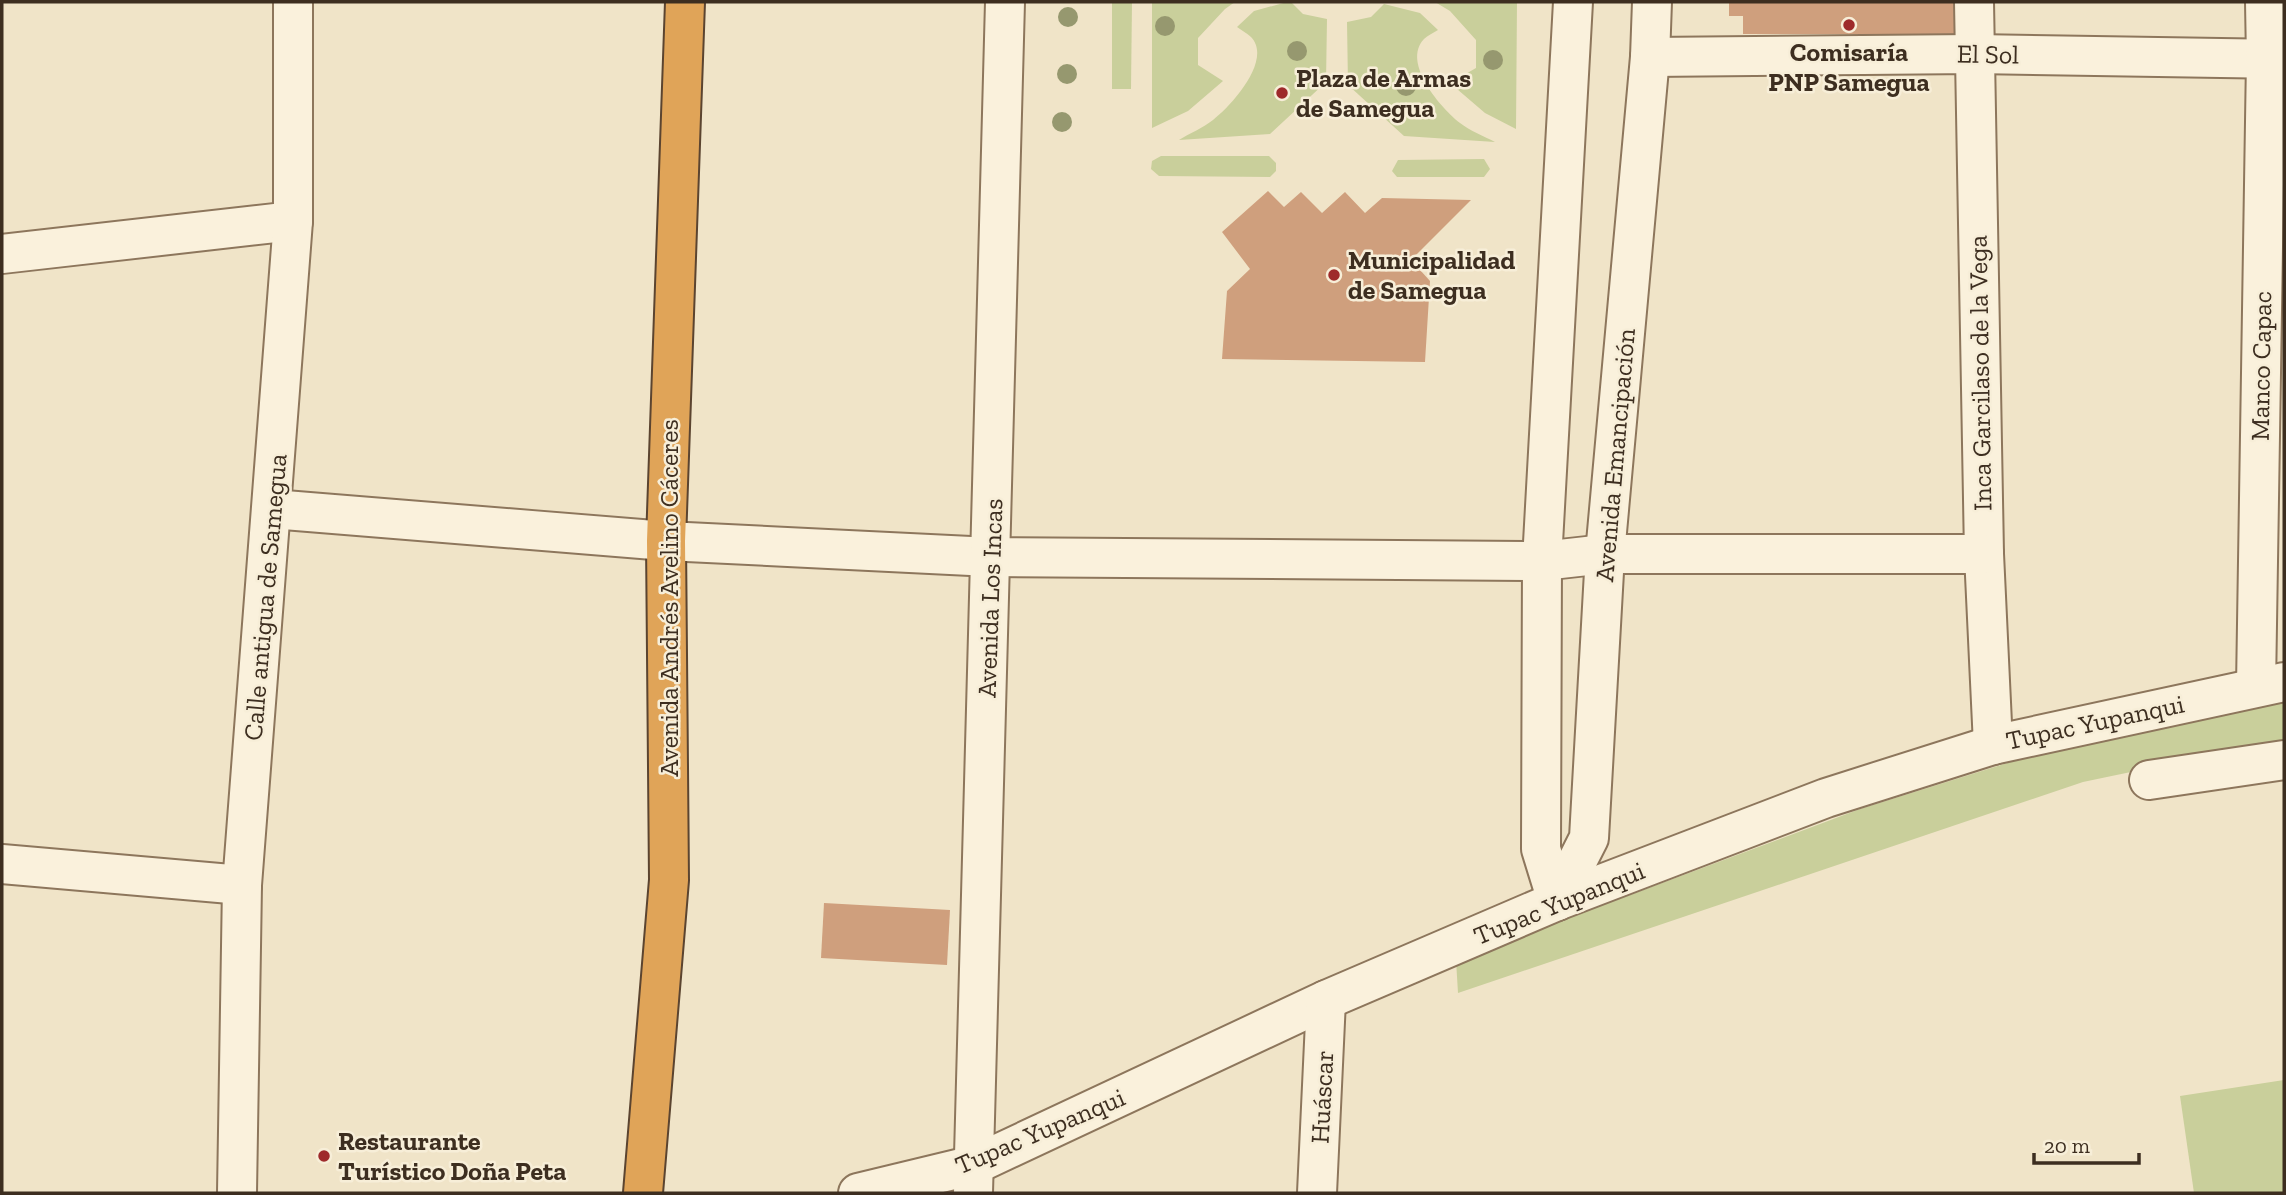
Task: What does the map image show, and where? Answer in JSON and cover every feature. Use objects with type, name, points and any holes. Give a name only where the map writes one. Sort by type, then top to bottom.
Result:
[{"type":"highway","name":"Avenida Andrés Avelino Cáceres","points":[[643,1193],[669,880],[666,541],[685,2]]},
{"type":"street","name":"Calle antigua de Samegua","points":[[237,1193],[242,885],[293,222],[293,2]]},
{"type":"street","name":"Avenida Los Incas","points":[[973,1179],[1005,2]]},
{"type":"street","points":[[1557,901],[1541,849],[1542,562],[1573,2]]},
{"type":"street","name":"Avenida Emancipación","points":[[1557,901],[1589,838],[1605,554],[1650,57],[1652,2]]},
{"type":"street","name":"Inca Garcilaso de la Vega","points":[[1975,2],[1984,554],[1993,745]]},
{"type":"street","name":"Manco Capac","points":[[2265,2],[2275,59],[2270,685]]},
{"type":"street","name":"El Sol","points":[[1650,57],[1975,54],[2275,59]]},
{"type":"street","points":[[2,254],[293,222]]},
{"type":"street","points":[[272,509],[666,541],[991,557],[1542,562],[1605,554],[1984,554]]},
{"type":"street","name":"Tupac Yupanqui","points":[[858,1193],[973,1179],[1326,1000],[1557,901],[1826,798],[1993,745],[2270,685]]},
{"type":"street","points":[[2149,780],[2284,760]]},
{"type":"street","points":[[2,864],[242,885]]},
{"type":"street","name":"Huáscar","points":[[1317,1193],[1326,1000]]},
{"type":"green space","points":[[1112,2],[1132,2],[1131,89],[1112,89]]},
{"type":"green space","points":[[1152,2],[1235,2],[1198,38],[1198,65],[1223,81],[1188,111],[1152,128]]},
{"type":"green space","points":[[1291,2],[1303,14],[1327,19],[1326,82],[1270,134],[1179,140],[1213,120],[1247,82],[1257,58],[1256,47],[1251,37],[1237,27],[1254,11]]},
{"type":"green space","points":[[1435,2],[1517,2],[1516,129],[1485,113],[1450,83],[1476,68],[1476,40],[1450,11]]},
{"type":"green space","points":[[1384,4],[1420,13],[1438,30],[1424,39],[1418,49],[1417,60],[1427,85],[1460,123],[1495,142],[1404,136],[1348,85],[1347,22],[1371,17]]},
{"type":"green space","points":[[1161,156],[1269,156],[1276,163],[1276,171],[1270,177],[1159,176],[1151,169],[1152,161]]},
{"type":"green space","points":[[1484,159],[1490,169],[1484,177],[1397,177],[1392,171],[1398,160]]},
{"type":"green space","points":[[2284,702],[2284,740],[2083,782],[1458,993],[1456,960],[1860,809],[2049,750]]},
{"type":"green space","points":[[2284,1080],[2284,1193],[2194,1193],[2180,1096]]},
{"type":"building","name":"Comisaría PNP Samegua","points":[[1729,2],[1956,2],[1956,34],[1743,34],[1743,16],[1729,16]]},
{"type":"building","name":"Municipalidad de Samegua","points":[[1268,191],[1284,207],[1301,192],[1322,213],[1345,192],[1365,213],[1382,198],[1471,200],[1411,260],[1430,281],[1425,362],[1222,359],[1227,291],[1250,269],[1222,232]]},
{"type":"building","points":[[824,903],[950,910],[947,965],[821,958]]},
{"type":"place","name":"Comisaría PNP Samegua","points":[[1849,25]]},
{"type":"place","name":"Plaza de Armas de Samegua","points":[[1282,93]]},
{"type":"place","name":"Municipalidad de Samegua","points":[[1334,275]]},
{"type":"place","name":"Restaurante Turístico Doña Peta","points":[[324,1156]]}]
